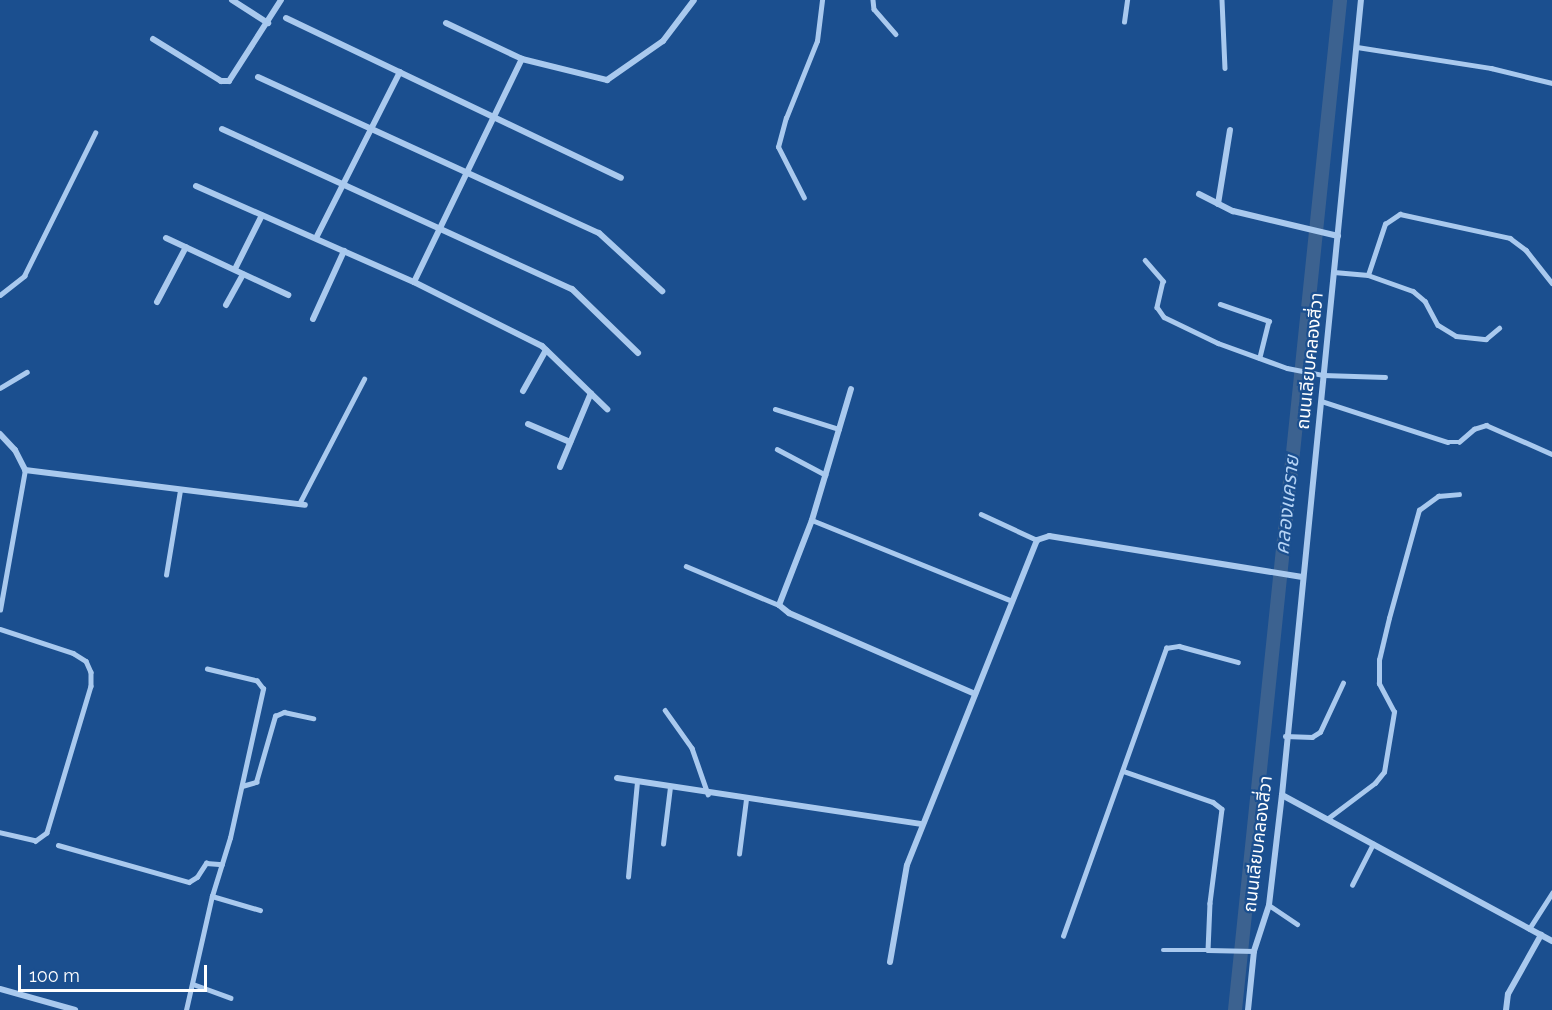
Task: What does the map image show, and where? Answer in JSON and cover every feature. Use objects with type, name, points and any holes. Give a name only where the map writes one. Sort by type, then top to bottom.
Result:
[{"type":"street","points":[[232,0],[268,23]]},
{"type":"street","points":[[153,39],[221,81],[229,81],[281,0]]},
{"type":"street","points":[[446,23],[522,59],[607,80],[663,41],[694,0]]},
{"type":"street","name":"ถนนเลียบคลองสี่วา","points":[[1248,1010],[1254,951],[1269,905],[1282,795],[1285,736],[1361,0]]},
{"type":"street","points":[[286,18],[621,178]]},
{"type":"street","points":[[414,282],[522,59]]},
{"type":"street","points":[[316,238],[400,72]]},
{"type":"street","points":[[258,77],[599,233],[662,291]]},
{"type":"street","points":[[222,129],[441,227],[572,289],[638,353]]},
{"type":"street","points":[[1218,204],[1230,130]]},
{"type":"street","points":[[196,186],[414,282],[546,350],[607,409]]},
{"type":"street","points":[[1199,194],[1218,204],[1251,216],[1306,226],[1338,236]]},
{"type":"street","points":[[235,269],[262,215]]},
{"type":"street","points":[[166,238],[288,295]]},
{"type":"street","points":[[157,302],[186,247]]},
{"type":"street","points":[[313,319],[344,251]]},
{"type":"street","points":[[226,305],[243,274]]},
{"type":"street","points":[[523,392],[546,350]]},
{"type":"street","points":[[851,389],[812,520],[779,604],[789,613],[975,694]]},
{"type":"street","points":[[560,467],[591,393]]},
{"type":"street","points":[[528,424],[570,442]]},
{"type":"street","points":[[0,434],[15,450],[25,470],[302,505]]},
{"type":"street","points":[[890,962],[907,865],[921,824],[975,694],[1010,600],[1037,540],[1049,536],[1301,577]]},
{"type":"street","points":[[616,778],[708,794],[921,824]]},
{"type":"street","points":[[1282,795],[1552,941]]},
{"type":"street","points":[[1506,1010],[1508,994],[1541,935]]},
{"type":"street","points":[[0,989],[75,1010]]},
{"type":"lane","points":[[804,198],[778,147],[786,118],[817,41],[822,0]]},
{"type":"lane","points":[[873,0],[874,9],[896,34]]},
{"type":"lane","points":[[1124,22],[1127,0]]},
{"type":"lane","points":[[1222,0],[1225,68]]},
{"type":"lane","points":[[1357,47],[1491,68],[1552,83]]},
{"type":"lane","points":[[0,295],[24,276],[95,133]]},
{"type":"lane","points":[[1368,275],[1385,224],[1400,214],[1510,238],[1527,250],[1552,283]]},
{"type":"lane","points":[[1146,260],[1163,281],[1158,313],[1218,343],[1287,368],[1323,375],[1385,377]]},
{"type":"lane","points":[[1334,272],[1368,275],[1413,291],[1425,301],[1438,324],[1456,336],[1486,339],[1499,328]]},
{"type":"lane","points":[[1220,304],[1269,321],[1260,358]]},
{"type":"lane","points":[[0,388],[27,372]]},
{"type":"lane","points":[[302,505],[364,379]]},
{"type":"lane","points":[[1321,401],[1448,442],[1459,442],[1474,429],[1486,425],[1552,454]]},
{"type":"lane","points":[[775,410],[839,429]]},
{"type":"lane","points":[[777,448],[826,475]]},
{"type":"lane","points":[[0,610],[25,470]]},
{"type":"lane","points":[[166,575],[180,490]]},
{"type":"lane","points":[[1327,819],[1376,783],[1384,772],[1394,712],[1379,684],[1379,660],[1389,618],[1419,510],[1438,496],[1459,494]]},
{"type":"lane","points":[[981,514],[1037,540]]},
{"type":"lane","points":[[812,520],[1010,600]]},
{"type":"lane","points":[[686,566],[779,604]]},
{"type":"lane","points":[[0,629],[73,653],[86,661],[91,672],[91,686],[47,833],[36,842],[0,834]]},
{"type":"lane","points":[[1063,936],[1166,648],[1179,646],[1238,662]]},
{"type":"lane","points":[[186,1010],[212,896],[242,786],[263,688],[257,681],[207,669]]},
{"type":"lane","points":[[1285,736],[1312,737],[1320,732],[1343,683]]},
{"type":"lane","points":[[665,710],[692,748],[708,794]]},
{"type":"lane","points":[[242,786],[256,782],[275,716],[284,712],[314,718]]},
{"type":"lane","points":[[1123,771],[1213,802],[1222,808],[1210,903],[1208,950]]},
{"type":"lane","points":[[628,877],[637,781]]},
{"type":"lane","points":[[663,844],[670,787]]},
{"type":"lane","points":[[739,854],[746,799]]},
{"type":"lane","points":[[1352,885],[1373,844]]},
{"type":"lane","points":[[58,845],[189,882],[197,878],[206,863],[222,864]]},
{"type":"lane","points":[[1529,929],[1552,893]]},
{"type":"lane","points":[[212,896],[260,910]]},
{"type":"lane","points":[[1269,905],[1297,924]]},
{"type":"lane","points":[[1163,950],[1254,951]]},
{"type":"lane","points":[[193,984],[231,998]]},
{"type":"waterway","name":"คลองเเคราย","points":[[1235,1010],[1340,0]]}]
